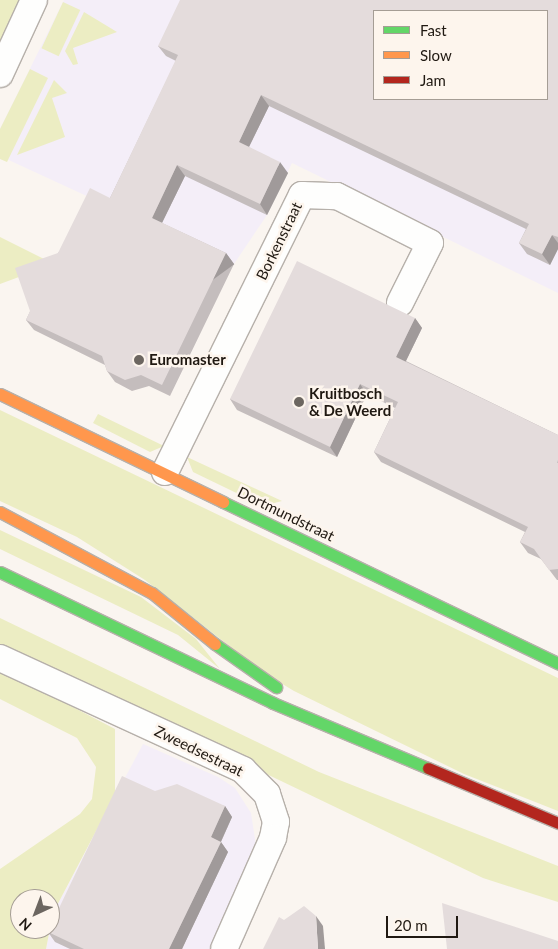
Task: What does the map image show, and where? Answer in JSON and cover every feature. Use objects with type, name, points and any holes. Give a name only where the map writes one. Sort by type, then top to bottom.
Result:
[{"type":"street","points":[[0,74],[34,0]]},
{"type":"street","name":"Borkenstraat","points":[[165,472],[302,195],[336,196],[430,243],[400,303]]},
{"type":"street","name":"Dortmundstraat","points":[[0,394],[558,662]]},
{"type":"street","points":[[0,512],[24,527],[152,593],[246,669],[341,728]]},
{"type":"street","points":[[0,518],[24,527]]},
{"type":"street","points":[[0,572],[273,702],[341,728],[558,823]]},
{"type":"street","name":"Zweedsestraat","points":[[0,658],[243,770],[267,794],[276,822],[273,838],[224,949]]},
{"type":"shaded area","points":[[64,0],[558,0],[558,293],[292,163],[267,215],[234,264],[0,156],[0,129]]},
{"type":"shaded area","points":[[143,744],[218,777],[235,788],[251,813],[256,846],[212,949],[46,949],[48,939],[60,939],[60,900]]},
{"type":"green space","points":[[0,0],[21,0],[0,43]]},
{"type":"green space","points":[[63,2],[80,10],[59,56],[41,48]]},
{"type":"green space","points":[[84,12],[117,32],[73,48],[78,64],[73,65],[65,51]]},
{"type":"green space","points":[[30,69],[48,78],[7,162],[0,159],[0,129]]},
{"type":"green space","points":[[54,80],[67,93],[52,98],[65,137],[17,155]]},
{"type":"green space","points":[[0,237],[54,264],[0,284]]},
{"type":"green space","points":[[0,410],[558,678],[558,811],[464,774],[294,691],[261,671],[145,580],[77,537],[0,501]]},
{"type":"green space","points":[[98,414],[164,446],[150,452],[93,423]]},
{"type":"green space","points":[[187,457],[282,501],[263,506],[193,472]]},
{"type":"green space","points":[[0,530],[141,597],[196,639],[220,669],[178,635],[0,549]]},
{"type":"green space","points":[[0,618],[319,772],[558,866],[558,902],[483,878],[0,646]]},
{"type":"green space","points":[[0,669],[115,729],[115,795],[60,900],[60,889],[10,889],[10,939],[48,939],[46,949],[0,949],[0,869],[80,814],[92,799],[96,767],[77,738],[0,699]]},
{"type":"building","points":[[180,0],[558,0],[558,237],[552,235],[542,254],[519,243],[529,224],[261,95],[239,142],[280,162],[260,204],[177,165],[152,218],[226,253],[162,385],[141,375],[125,380],[107,371],[102,356],[26,320],[30,311],[15,268],[58,253],[90,188],[110,198],[178,55],[158,46]]},
{"type":"building","points":[[297,261],[415,318],[396,357],[558,435],[558,569],[549,570],[534,549],[520,542],[528,527],[374,452],[398,402],[360,384],[330,447],[230,399]]},
{"type":"building","points":[[122,776],[155,791],[177,784],[225,806],[211,837],[221,842],[169,949],[84,949],[60,938],[60,906]]},
{"type":"building","points":[[442,903],[558,941],[558,949],[447,949]]},
{"type":"building","points":[[304,906],[316,916],[318,949],[263,949],[279,917],[284,920]]},
{"type":"traffic: fast","points":[[223,502],[558,663]]},
{"type":"traffic: fast","points":[[0,572],[273,703],[428,768]]},
{"type":"traffic: fast","points":[[215,644],[276,687]]},
{"type":"traffic: slow","points":[[0,394],[223,502]]},
{"type":"traffic: slow","points":[[0,512],[152,593],[215,644]]},
{"type":"traffic: jam","points":[[428,768],[558,823]]},
{"type":"place","name":"Euromaster","points":[[139,360]]},
{"type":"place","name":"Kruitbosch & De Weerd","points":[[299,402]]}]
